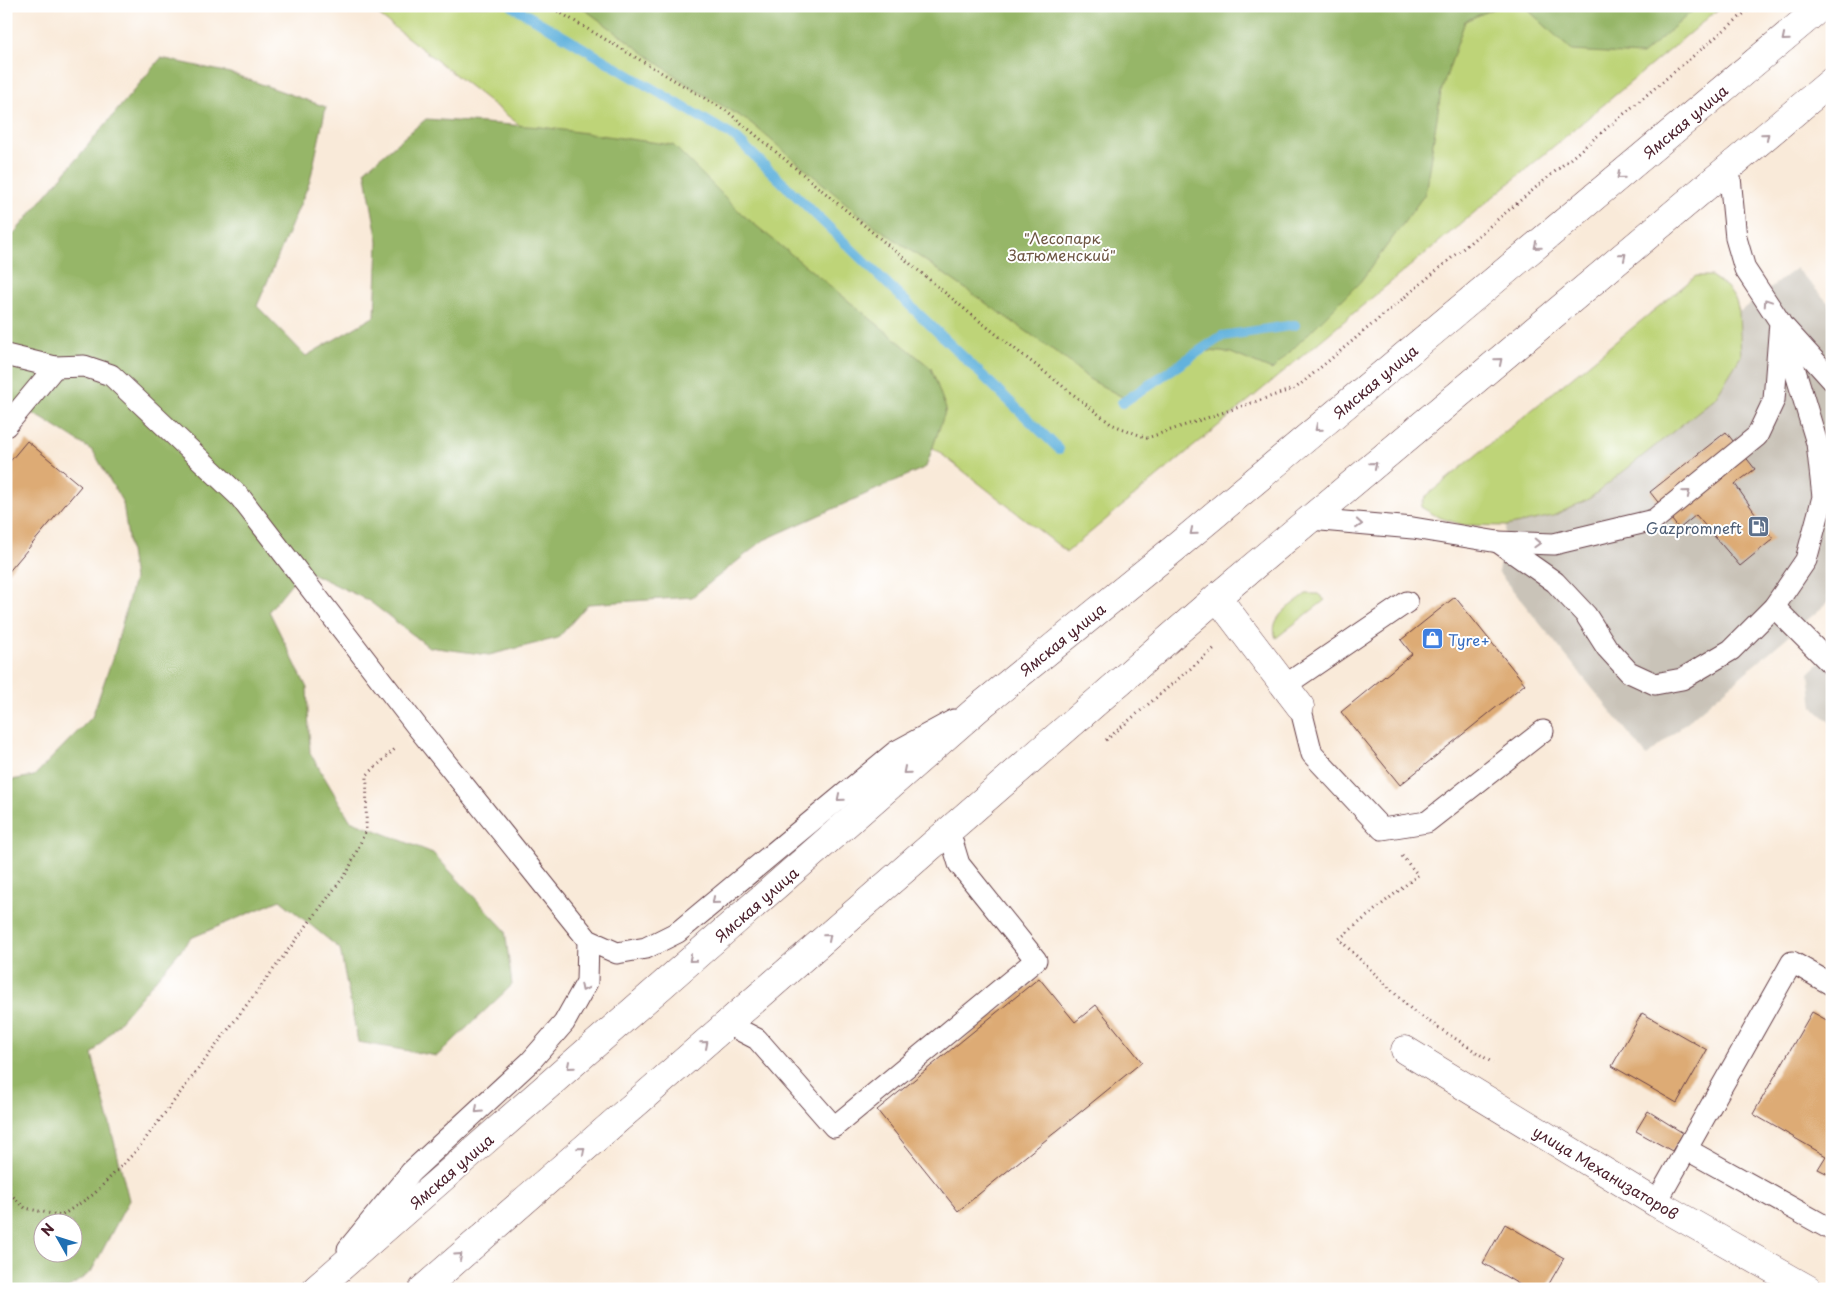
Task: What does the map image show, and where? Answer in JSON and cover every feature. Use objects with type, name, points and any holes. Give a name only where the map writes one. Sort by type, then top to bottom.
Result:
[{"type":"main road","name":"Ямская улица","points":[[316,1289],[982,704],[1175,548],[1822,6]]},
{"type":"main road","points":[[423,1289],[1217,597],[1832,81]]},
{"type":"main road","points":[[1217,597],[1292,696]]},
{"type":"main road","name":"улица Механизаторов","points":[[1405,1050],[1656,1203],[1808,1289]]},
{"type":"lane","points":[[1729,167],[1736,238],[1744,269],[1780,322],[1832,380]]},
{"type":"lane","points":[[1310,519],[1413,528],[1498,542],[1554,544],[1654,520],[1757,436],[1774,400],[1780,322]]},
{"type":"lane","points":[[1498,542],[1555,582],[1586,615],[1607,648],[1629,672],[1655,684],[1682,678],[1731,650],[1774,607],[1806,560],[1823,497],[1817,443],[1780,322]]},
{"type":"lane","points":[[6,355],[55,367],[84,366],[111,375],[240,497],[418,728],[588,940],[617,953],[646,948],[678,932],[895,752],[982,704]]},
{"type":"lane","points":[[6,426],[55,367]]},
{"type":"lane","points":[[1408,602],[1292,696],[1312,754],[1382,829],[1427,822],[1542,731]]},
{"type":"lane","points":[[1774,607],[1832,665]]},
{"type":"lane","points":[[728,1024],[757,1039],[834,1127],[1036,960],[959,864],[949,831]]},
{"type":"lane","points":[[316,1289],[411,1172],[530,1062],[564,1022],[587,982],[588,940]]},
{"type":"lane","points":[[1656,1203],[1792,962],[1832,985]]},
{"type":"lane","points":[[1686,1149],[1832,1230]]},
{"type":"path","points":[[549,6],[728,112],[973,316],[1110,424],[1147,438],[1296,388],[1753,6]]},
{"type":"path","points":[[6,1190],[25,1208],[61,1216],[94,1194],[137,1150],[348,871],[366,830],[367,775],[418,728]]},
{"type":"path","points":[[1382,829],[1418,875],[1339,939],[1413,1011],[1496,1065]]},
{"type":"shaded area","points":[[1796,268],[1832,307],[1832,599],[1647,756],[1498,572],[1506,526],[1553,516],[1741,356],[1739,312]]},
{"type":"shaded area","points":[[1832,651],[1832,724],[1813,707],[1809,673]]},
{"type":"green space","name":"\"Лесопарк Затюменский\"","points":[[367,6],[1722,6],[1067,552]]},
{"type":"green space","points":[[580,6],[1500,6],[1465,21],[1441,92],[1425,194],[1360,282],[1272,370],[1231,353],[1195,350],[1128,400],[1089,379],[1063,357],[861,216],[751,123],[688,85]]},
{"type":"green space","points":[[1524,6],[1698,6],[1642,55],[1572,51]]},
{"type":"green space","points":[[161,58],[230,73],[326,107],[310,181],[257,306],[306,356],[375,316],[378,242],[365,170],[426,119],[541,127],[673,145],[743,215],[931,368],[946,409],[926,467],[764,540],[692,597],[588,604],[558,638],[489,655],[429,647],[369,601],[303,569],[269,611],[307,688],[310,753],[350,820],[433,853],[505,930],[512,985],[437,1056],[358,1042],[340,949],[280,900],[191,938],[92,1054],[129,1200],[91,1272],[67,1289],[6,1289],[6,781],[34,776],[92,717],[115,651],[134,579],[123,503],[93,451],[43,419],[6,399],[6,243]]},
{"type":"green space","points":[[1696,276],[1711,276],[1727,287],[1736,301],[1739,312],[1741,356],[1715,398],[1589,499],[1553,516],[1506,526],[1463,525],[1438,517],[1421,507],[1425,497]]},
{"type":"green space","points":[[1306,594],[1318,594],[1325,600],[1276,638],[1274,631],[1278,618]]},
{"type":"building","points":[[1726,432],[1755,469],[1735,484],[1773,539],[1740,566],[1696,515],[1679,529],[1650,492]]},
{"type":"building","points":[[27,441],[81,486],[6,575],[6,466]]},
{"type":"building","points":[[1455,597],[1525,684],[1400,785],[1341,712],[1412,654],[1401,640]]},
{"type":"building","points":[[1039,978],[1075,1022],[1096,1005],[1142,1062],[958,1211],[877,1110]]},
{"type":"building","points":[[1812,1012],[1832,1023],[1832,1176],[1818,1169],[1826,1156],[1753,1114]]},
{"type":"building","points":[[1642,1013],[1707,1050],[1677,1103],[1612,1066]]},
{"type":"building","points":[[1648,1111],[1683,1133],[1672,1151],[1636,1131]]},
{"type":"building","points":[[1505,1224],[1564,1258],[1546,1289],[1527,1289],[1483,1263]]},
{"type":"waterway","points":[[512,6],[736,138],[1059,449]]},
{"type":"waterway","points":[[1122,403],[1222,336],[1295,325]]},
{"type":"place","name":"Gazpromneft","points":[[1758,527]]},
{"type":"place","name":"Tyre+","points":[[1432,639]]}]
